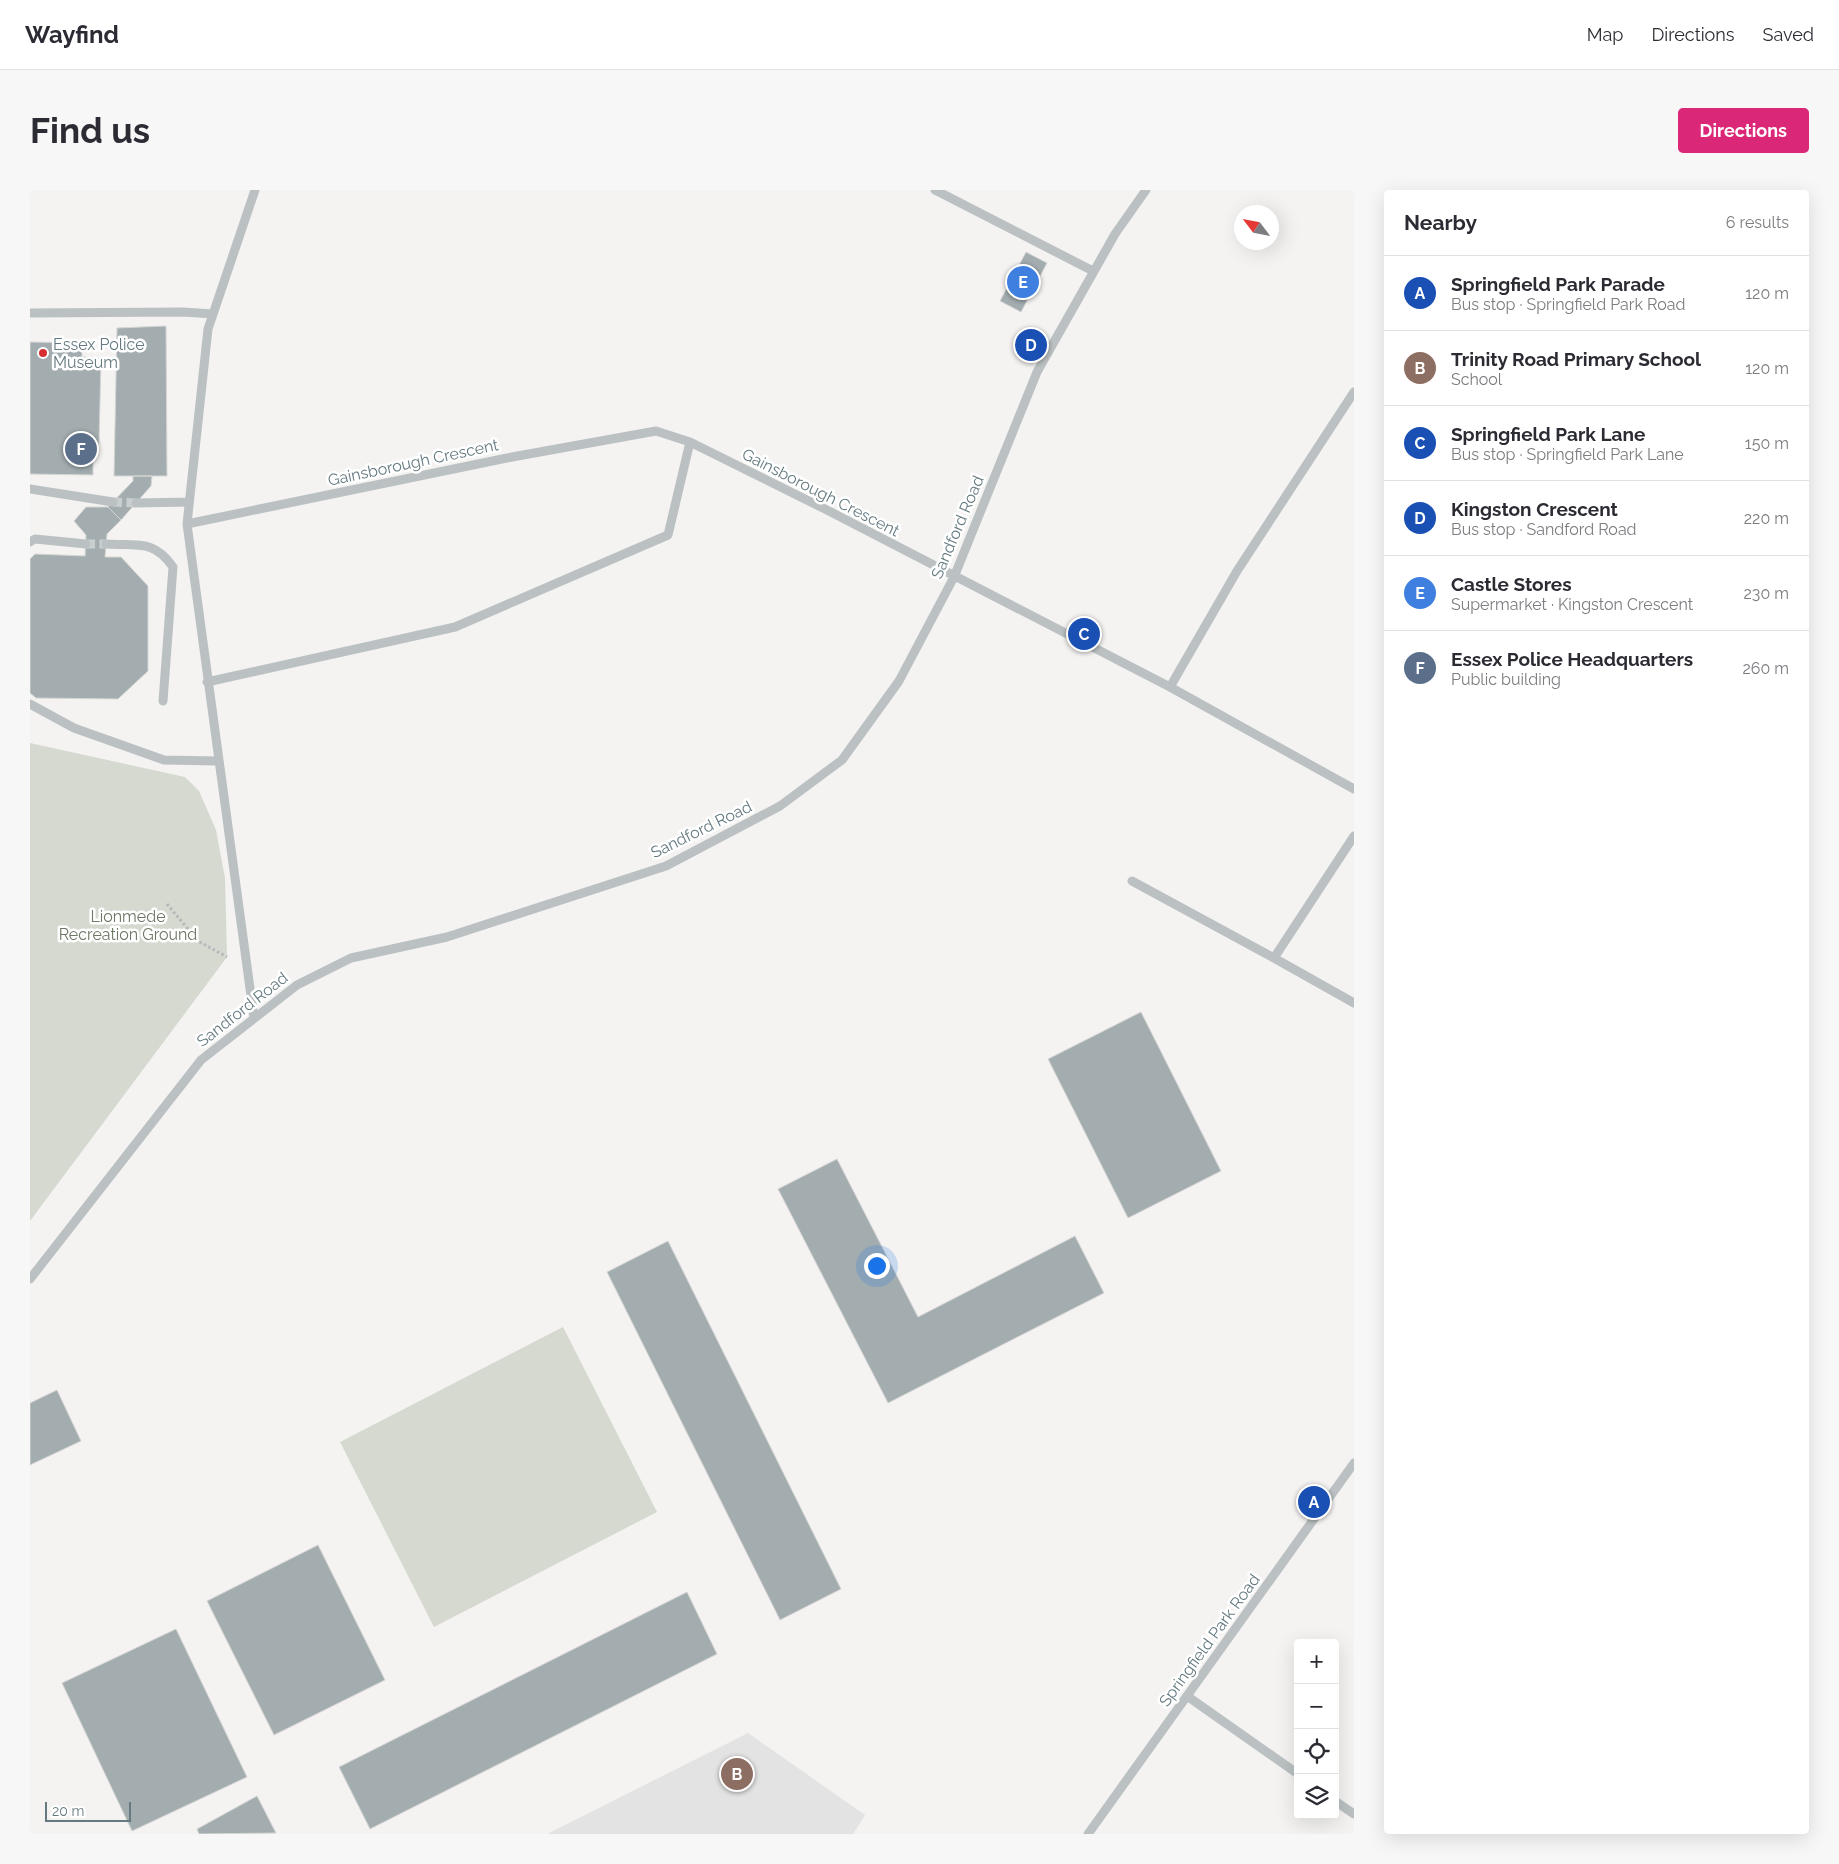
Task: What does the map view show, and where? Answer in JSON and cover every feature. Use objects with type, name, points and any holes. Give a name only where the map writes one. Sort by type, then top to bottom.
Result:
[{"type":"street","points":[[254,1018],[187,524],[208,329],[255,190]]},
{"type":"street","points":[[935,190],[1092,271]]},
{"type":"street","name":"Sandford Road","points":[[30,1279],[201,1060],[297,985],[351,958],[447,937],[666,866],[780,806],[842,760],[900,681],[954,577],[1037,372],[1092,271],[1146,190]]},
{"type":"street","points":[[30,313],[183,312],[213,314]]},
{"type":"street","points":[[1170,687],[1237,571],[1354,392]]},
{"type":"street","name":"Gainsborough Crescent","points":[[187,524],[503,459],[656,431],[690,442],[1170,687],[1354,789]]},
{"type":"street","points":[[207,682],[455,627],[668,535],[690,442]]},
{"type":"street","points":[[30,489],[112,502]]},
{"type":"street","points":[[136,503],[189,502]]},
{"type":"street","points":[[30,542],[36,539],[86,544]]},
{"type":"street","points":[[106,544],[153,547],[164,554],[174,567],[163,700]]},
{"type":"street","points":[[30,704],[74,728],[164,760],[218,761]]},
{"type":"street","points":[[1274,958],[1354,836]]},
{"type":"street","points":[[1132,881],[1354,1003]]},
{"type":"street","name":"Springfield Park Road","points":[[1088,1834],[1354,1463]]},
{"type":"street","points":[[1187,1696],[1294,1771]]},
{"type":"street","points":[[1339,1804],[1354,1814]]},
{"type":"path","points":[[168,904],[198,941],[228,957],[246,963]]},
{"type":"shaded area","points":[[748,1733],[865,1815],[853,1834],[547,1834]]},
{"type":"green space","name":"Lionmede Recreation Ground","points":[[30,743],[185,777],[199,791],[216,830],[225,878],[227,957],[30,1221]]},
{"type":"green space","points":[[563,1327],[657,1512],[434,1627],[340,1442]]},
{"type":"building","points":[[1026,252],[1047,263],[1021,312],[1000,301]]},
{"type":"building","points":[[166,326],[167,476],[114,476],[117,328]]},
{"type":"building","points":[[30,342],[82,343],[82,357],[101,358],[99,444],[93,444],[93,475],[30,474]]},
{"type":"building","points":[[133,476],[152,476],[151,486],[121,520],[108,507],[133,481]]},
{"type":"building","points":[[86,507],[108,507],[121,520],[107,534],[105,557],[121,557],[148,586],[148,671],[118,699],[36,698],[30,693],[30,559],[35,554],[85,556],[86,535],[74,521]]},
{"type":"building","points":[[1141,1012],[1221,1171],[1128,1218],[1048,1059]]},
{"type":"building","points":[[837,1159],[918,1317],[1075,1236],[1104,1293],[888,1403],[778,1189]]},
{"type":"building","points":[[668,1241],[841,1589],[780,1620],[607,1272]]},
{"type":"building","points":[[57,1390],[81,1441],[30,1465],[30,1403]]},
{"type":"building","points":[[318,1545],[385,1680],[274,1735],[207,1601]]},
{"type":"building","points":[[687,1592],[717,1654],[370,1829],[339,1767]]},
{"type":"building","points":[[176,1629],[247,1777],[132,1831],[62,1683]]},
{"type":"building","points":[[257,1796],[276,1833],[199,1834],[197,1829]]},
{"type":"tunnel","points":[[113,502],[136,503]]},
{"type":"tunnel","points":[[86,544],[106,544]]},
{"type":"place","name":"Castle Stores","points":[[1023,282]]},
{"type":"place","name":"Kingston Crescent","points":[[1031,345]]},
{"type":"place","name":"Essex Police Museum","points":[[43,353]]},
{"type":"place","name":"Essex Police Headquarters","points":[[81,449]]},
{"type":"place","name":"Springfield Park Lane","points":[[1084,634]]},
{"type":"place","name":"Springfield Park Parade","points":[[1314,1502]]},
{"type":"place","name":"Trinity Road Primary School","points":[[737,1774]]}]
